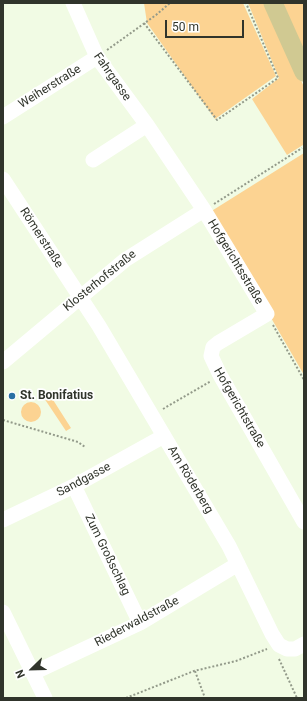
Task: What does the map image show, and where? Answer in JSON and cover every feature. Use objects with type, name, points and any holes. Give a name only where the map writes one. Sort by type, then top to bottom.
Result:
[{"type":"main road","points":[[273,3],[304,72]]},
{"type":"street","name":"Fahrgasse","points":[[73,3],[97,57],[147,125],[204,210]]},
{"type":"street","name":"Weiherstraße","points":[[3,117],[97,57]]},
{"type":"street","points":[[93,160],[147,125]]},
{"type":"street","name":"Römerstraße","points":[[3,179],[80,296]]},
{"type":"street","name":"Klosterhofstraße","points":[[3,362],[80,296],[141,248],[204,210]]},
{"type":"street","name":"Hofgerichtsstraße","points":[[204,210],[267,314]]},
{"type":"street","name":"Am Röderberg","points":[[80,296],[164,436],[238,564],[272,634],[279,652]]},
{"type":"street","name":"Hofgerichtstraße","points":[[267,314],[214,346],[212,356],[220,375],[304,522]]},
{"type":"street","name":"Sandgasse","points":[[3,520],[74,486],[164,436]]},
{"type":"street","name":"Zum Großschlag","points":[[74,486],[140,623]]},
{"type":"street","name":"Riederwaldstraße","points":[[33,673],[140,623],[238,564]]},
{"type":"street","points":[[3,612],[45,698]]},
{"type":"street","points":[[279,652],[287,649],[295,649],[304,644]]},
{"type":"path","points":[[97,57],[144,24],[170,3]]},
{"type":"path","points":[[144,24],[217,120],[278,78],[246,3]]},
{"type":"path","points":[[204,210],[302,148]]},
{"type":"path","points":[[267,314],[304,380]]},
{"type":"path","points":[[151,415],[220,375]]},
{"type":"path","points":[[3,420],[78,442],[85,447]]},
{"type":"path","points":[[126,698],[194,671],[279,652],[297,698]]},
{"type":"path","points":[[194,671],[205,698]]},
{"type":"shaded area","points":[[144,3],[243,3],[276,76],[215,119],[147,23]]},
{"type":"shaded area","points":[[248,3],[267,3],[304,87],[304,147],[303,145],[287,155],[252,99],[279,78]]},
{"type":"shaded area","points":[[280,3],[304,3],[304,57]]},
{"type":"shaded area","points":[[304,153],[304,375],[210,212]]},
{"type":"shaded area","points":[[48,392],[71,428],[66,431],[42,395]]},
{"type":"shaded area","points":[[31,402],[38,405],[41,412],[38,419],[31,422],[24,419],[21,412],[24,405]]},
{"type":"place","name":"St. Bonifatius","points":[[12,396]]}]
